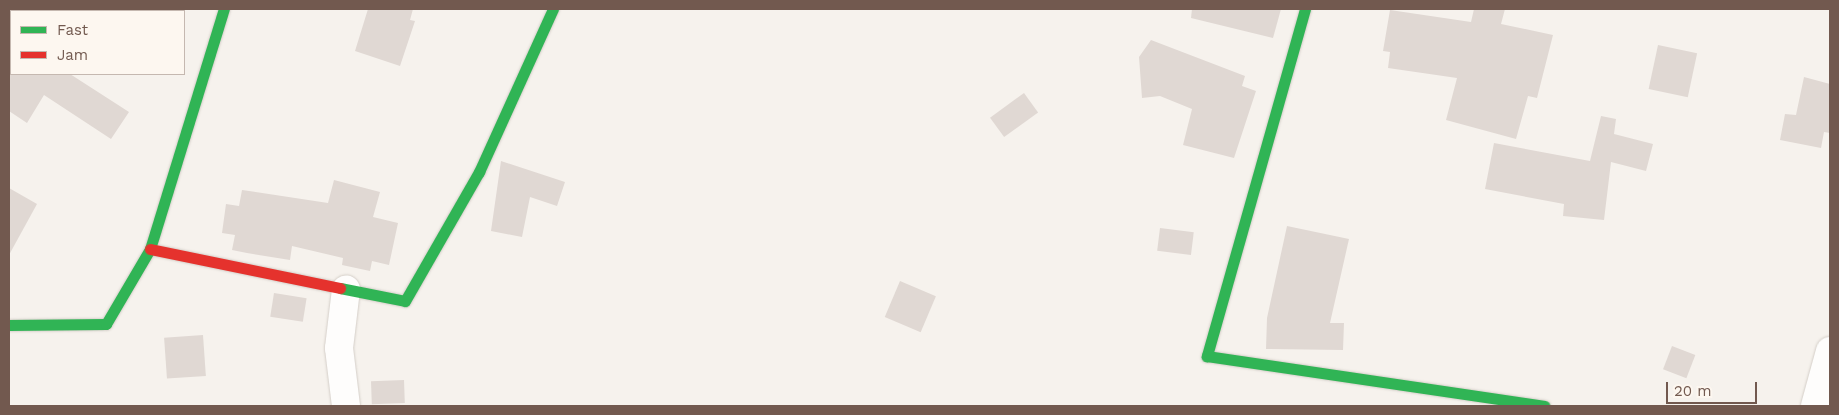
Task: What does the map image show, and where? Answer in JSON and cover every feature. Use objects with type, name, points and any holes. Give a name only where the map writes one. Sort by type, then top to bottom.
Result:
[{"type":"street","points":[[9,325],[106,324],[150,248],[224,9]]},
{"type":"street","points":[[150,248],[405,301],[479,172],[553,9]]},
{"type":"street","points":[[1305,9],[1206,356],[1544,406]]},
{"type":"street","points":[[346,290],[339,348],[346,406]]},
{"type":"street","points":[[1815,406],[1830,351]]},
{"type":"building","points":[[368,9],[413,9],[410,20],[415,21],[400,66],[355,51]]},
{"type":"building","points":[[1192,9],[1281,9],[1273,38],[1191,18]]},
{"type":"building","points":[[1474,9],[1505,9],[1501,24],[1553,35],[1537,98],[1528,96],[1516,139],[1446,120],[1457,78],[1388,68],[1390,52],[1383,51],[1390,10],[1471,22]]},
{"type":"building","points":[[1151,40],[1245,76],[1242,86],[1256,91],[1234,158],[1183,145],[1192,109],[1160,96],[1142,98],[1139,57]]},
{"type":"building","points":[[1658,45],[1697,53],[1688,97],[1649,89]]},
{"type":"building","points":[[10,74],[72,75],[129,112],[111,139],[44,95],[27,123],[9,111]]},
{"type":"building","points":[[1804,77],[1830,84],[1830,133],[1824,132],[1821,148],[1780,140],[1785,114],[1796,115]]},
{"type":"building","points":[[1024,93],[1038,112],[1004,137],[990,118]]},
{"type":"building","points":[[1601,116],[1616,119],[1614,134],[1653,144],[1646,171],[1611,162],[1604,220],[1563,216],[1564,204],[1485,189],[1494,143],[1590,161]]},
{"type":"building","points":[[501,161],[565,182],[557,206],[530,197],[522,237],[491,231]]},
{"type":"building","points":[[334,180],[380,192],[373,217],[398,223],[389,265],[372,261],[370,271],[342,265],[343,258],[292,246],[290,260],[247,253],[232,250],[235,235],[222,233],[226,204],[239,206],[242,190],[328,203]]},
{"type":"building","points":[[9,188],[37,204],[9,255]]},
{"type":"building","points":[[1287,226],[1349,239],[1330,323],[1344,323],[1343,350],[1266,349],[1267,318]]},
{"type":"building","points":[[1160,228],[1194,232],[1191,255],[1157,251]]},
{"type":"building","points":[[900,281],[936,296],[921,332],[885,317]]},
{"type":"building","points":[[274,293],[307,298],[303,322],[270,317]]},
{"type":"building","points":[[203,335],[206,376],[167,379],[164,338]]},
{"type":"building","points":[[1672,346],[1695,355],[1686,378],[1663,369]]},
{"type":"building","points":[[404,380],[405,403],[372,404],[371,381]]},
{"type":"traffic: fast","points":[[9,325],[106,324],[150,249],[224,9]]},
{"type":"traffic: fast","points":[[340,288],[405,301],[479,172],[553,9]]},
{"type":"traffic: fast","points":[[1305,9],[1207,356],[1544,406]]},
{"type":"traffic: jam","points":[[150,249],[340,288]]}]
